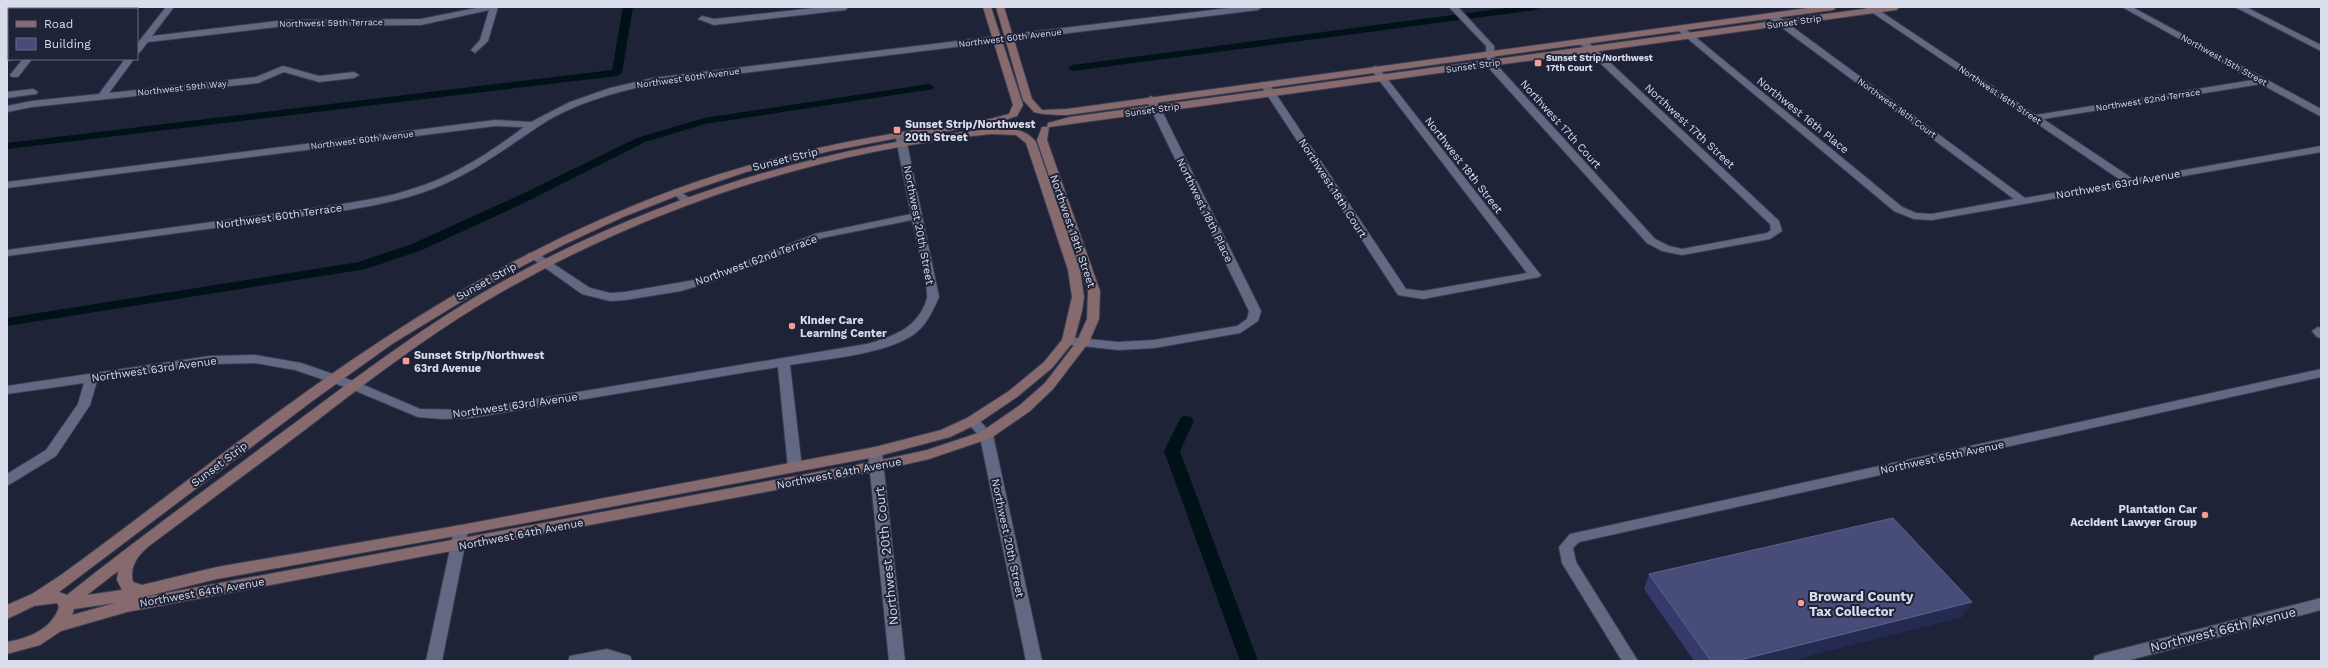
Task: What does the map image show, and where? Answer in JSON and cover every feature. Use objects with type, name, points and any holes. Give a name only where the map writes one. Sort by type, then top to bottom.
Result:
[{"type":"street","points":[[138,49],[170,7]]},
{"type":"street","points":[[475,50],[484,41],[494,7]]},
{"type":"street","name":"Northwest 59th Terrace","points":[[144,40],[284,23],[421,22],[494,7]]},
{"type":"street","points":[[702,19],[714,22],[770,11],[845,7]]},
{"type":"street","points":[[987,7],[1018,105],[1012,115]]},
{"type":"street","points":[[1000,7],[1011,37],[1028,100],[1053,119],[1048,127]]},
{"type":"street","name":"Northwest 60th Avenue","points":[[7,185],[477,125],[501,123],[533,125],[573,104],[613,90],[653,81],[998,39],[1190,11],[1258,7]]},
{"type":"street","points":[[1453,7],[1490,46],[1490,64]]},
{"type":"street","name":"Sunset Strip","points":[[35,600],[76,574],[152,514],[334,379],[454,299],[533,255],[597,224],[677,192],[744,170],[805,153],[902,139],[992,122],[1023,111],[1067,112],[1150,99],[1833,7]]},
{"type":"street","name":"Sunset Strip","points":[[66,604],[136,549],[438,326],[546,263],[613,232],[688,202],[772,174],[860,152],[902,139],[990,131],[1037,132],[1070,120],[1156,110],[1782,24],[1871,9],[1896,7]]},
{"type":"street","name":"Northwest 15th Street","points":[[2126,7],[2321,113]]},
{"type":"street","points":[[2239,7],[2321,48]]},
{"type":"street","name":"Northwest 16th Street","points":[[1871,9],[2131,182]]},
{"type":"street","name":"Northwest 16th Court","points":[[1772,16],[2023,201]]},
{"type":"street","name":"Northwest 16th Place","points":[[1678,28],[1898,209],[1914,216]]},
{"type":"street","name":"Northwest 17th Street","points":[[1582,41],[1774,223],[1777,231],[1770,236],[1682,252],[1666,249]]},
{"type":"street","points":[[15,75],[27,60]]},
{"type":"street","points":[[102,96],[129,60]]},
{"type":"street","name":"Northwest 17th Court","points":[[1490,64],[1651,241],[1666,249]]},
{"type":"street","name":"Northwest 59th Way","points":[[7,109],[32,104],[258,80],[283,69],[319,79],[354,75]]},
{"type":"street","name":"Northwest 18th Street","points":[[1375,69],[1535,275],[1423,295],[1402,292]]},
{"type":"street","name":"Northwest 62nd Terrace","points":[[2034,118],[2262,81]]},
{"type":"street","name":"Northwest 18th Court","points":[[1265,84],[1402,292]]},
{"type":"street","points":[[7,95],[33,92]]},
{"type":"street","name":"Northwest 18th Place","points":[[1083,342],[1118,346],[1154,344],[1240,329],[1252,321],[1255,311],[1150,99]]},
{"type":"street","name":"Northwest 19th Street","points":[[972,421],[1013,394],[1048,365],[1068,341],[1078,297],[1074,270],[1031,142],[1008,124],[1012,115]]},
{"type":"street","name":"Northwest 60th Terrace","points":[[7,253],[343,207],[383,200],[425,189],[462,173],[502,149],[533,125]]},
{"type":"street","name":"Northwest 19th Street","points":[[986,435],[1025,408],[1050,386],[1083,342],[1093,319],[1094,290],[1079,243],[1042,140],[1048,127]]},
{"type":"street","name":"Northwest 20th Street","points":[[902,139],[933,297],[926,316]]},
{"type":"street","name":"Northwest 63rd Avenue","points":[[1914,216],[1932,217],[2321,149]]},
{"type":"street","points":[[677,192],[688,202]]},
{"type":"street","name":"Northwest 62nd Terrace","points":[[533,255],[586,291],[610,297],[625,296],[681,287],[704,281],[772,253],[819,236],[871,224],[918,216]]},
{"type":"street","name":"Northwest 63rd Avenue","points":[[7,390],[210,360],[255,359],[297,366],[355,386],[418,413],[443,415],[470,414],[867,348],[892,341],[913,330],[926,316]]},
{"type":"street","points":[[1068,341],[1083,342]]},
{"type":"street","points":[[784,362],[795,468]]},
{"type":"street","name":"Northwest 65th Avenue","points":[[1630,661],[1568,563],[1566,547],[1575,538],[2321,373]]},
{"type":"street","points":[[12,479],[52,453],[84,405],[92,377]]},
{"type":"street","points":[[972,421],[986,435]]},
{"type":"street","name":"Northwest 64th Avenue","points":[[28,644],[55,628],[87,616],[127,606],[458,546],[876,459],[945,434],[972,421]]},
{"type":"street","name":"Northwest 20th Street","points":[[986,435],[1034,661]]},
{"type":"street","name":"Northwest 64th Avenue","points":[[66,604],[142,591],[209,574],[461,530],[795,468],[929,454],[986,435]]},
{"type":"street","name":"Northwest 20th Court","points":[[876,459],[897,661]]},
{"type":"street","points":[[434,661],[461,530]]},
{"type":"street","points":[[136,549],[125,568],[124,581],[130,589],[142,591]]},
{"type":"street","points":[[9,611],[35,600],[56,597],[64,600],[66,604],[66,613],[55,628]]},
{"type":"street","name":"Northwest 66th Avenue","points":[[2101,661],[2321,604]]},
{"type":"street","points":[[7,648],[28,644]]},
{"type":"street","points":[[7,657],[28,644]]},
{"type":"street","points":[[576,661],[607,655],[624,661]]},
{"type":"building","name":"Broward County Tax Collector","points":[[1893,518],[1972,602],[1736,661],[1711,661],[1649,574]]},
{"type":"waterway","points":[[7,146],[617,73],[628,7]]},
{"type":"waterway","points":[[1073,68],[1535,7]]},
{"type":"waterway","points":[[7,322],[361,266],[417,247],[522,199],[641,140],[704,121],[929,87]]},
{"type":"waterway","points":[[1186,421],[1172,451],[1249,661]]},
{"type":"place","name":"Sunset Strip/Northwest 17th Court","points":[[1538,63]]},
{"type":"place","name":"Sunset Strip/Northwest 20th Street","points":[[897,130]]},
{"type":"place","name":"Kinder Care Learning Center","points":[[792,326]]},
{"type":"place","name":"Sunset Strip/Northwest 63rd Avenue","points":[[406,361]]},
{"type":"place","name":"Plantation Car Accident Lawyer Group","points":[[2205,515]]},
{"type":"place","name":"Broward County Tax Collector","points":[[1801,603]]}]
